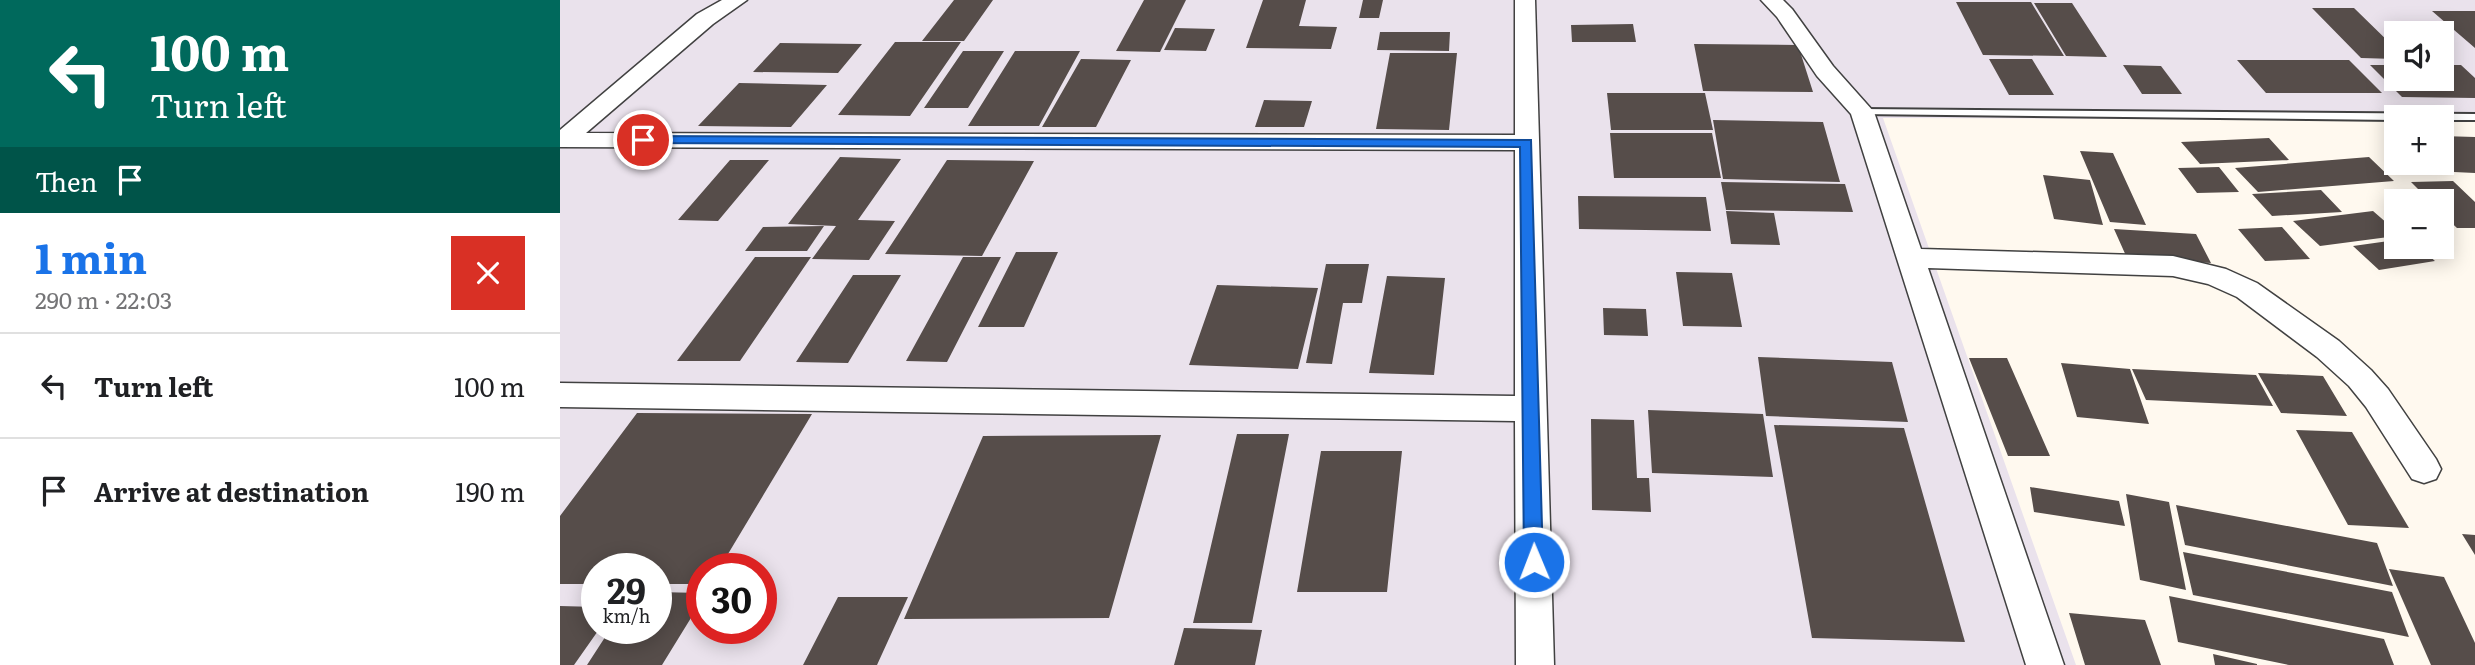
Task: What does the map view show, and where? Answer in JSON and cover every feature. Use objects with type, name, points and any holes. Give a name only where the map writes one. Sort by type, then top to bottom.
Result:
[{"type":"street","points":[[561,140],[705,19],[737,0]]},
{"type":"street","points":[[1525,0],[1535,665]]},
{"type":"street","points":[[1772,0],[1785,13],[1825,71],[1862,111],[2045,665]]},
{"type":"street","points":[[561,140],[1527,143]]},
{"type":"street","points":[[1911,258],[2173,266],[2216,276],[2247,290],[2329,349],[2353,370],[2377,398],[2424,469]]},
{"type":"street","points":[[560,395],[1531,409]]},
{"type":"lane","points":[[1862,111],[2475,117]]},
{"type":"shaded area","points":[[560,0],[2475,0],[2475,121],[2454,120],[2454,105],[2384,105],[2384,120],[1883,118],[2076,665],[560,665]]},
{"type":"building","points":[[954,0],[993,0],[964,41],[922,41]]},
{"type":"building","points":[[1144,0],[1186,0],[1160,52],[1116,51]]},
{"type":"building","points":[[1263,0],[1306,0],[1299,26],[1337,27],[1331,49],[1246,48]]},
{"type":"building","points":[[1363,0],[1383,0],[1379,18],[1359,18]]},
{"type":"building","points":[[1956,2],[2031,2],[2064,56],[1983,55]]},
{"type":"building","points":[[2034,3],[2072,3],[2107,57],[2066,56]]},
{"type":"building","points":[[2312,8],[2354,8],[2384,37],[2384,59],[2361,58]]},
{"type":"building","points":[[2432,11],[2475,11],[2475,48],[2454,30],[2454,21],[2444,21]]},
{"type":"building","points":[[1633,24],[1636,42],[1572,42],[1571,25]]},
{"type":"building","points":[[1175,28],[1215,29],[1206,51],[1164,50]]},
{"type":"building","points":[[1380,32],[1450,32],[1449,51],[1377,50]]},
{"type":"building","points":[[895,42],[961,42],[910,116],[838,115]]},
{"type":"building","points":[[780,43],[862,44],[838,73],[753,72]]},
{"type":"building","points":[[1694,44],[1798,45],[1813,92],[1703,91]]},
{"type":"building","points":[[963,51],[1004,51],[968,108],[924,108]]},
{"type":"building","points":[[1015,51],[1080,51],[1039,126],[968,126]]},
{"type":"building","points":[[1390,53],[1457,53],[1449,130],[1376,129]]},
{"type":"building","points":[[1081,59],[1131,60],[1096,127],[1042,127]]},
{"type":"building","points":[[1989,59],[2032,59],[2054,95],[2009,95]]},
{"type":"building","points":[[2237,60],[2349,60],[2382,93],[2266,93]]},
{"type":"building","points":[[2123,65],[2161,66],[2182,94],[2142,94]]},
{"type":"building","points":[[2370,65],[2384,65],[2384,79]]},
{"type":"building","points":[[2454,65],[2461,65],[2475,78],[2475,98],[2402,97],[2396,91],[2454,91]]},
{"type":"building","points":[[739,83],[827,85],[791,127],[698,126]]},
{"type":"building","points":[[1607,93],[1705,93],[1713,130],[1611,130]]},
{"type":"building","points":[[1264,100],[1312,101],[1304,127],[1255,127]]},
{"type":"building","points":[[1713,120],[1823,122],[1840,182],[1723,179]]},
{"type":"building","points":[[1610,133],[1712,133],[1721,178],[1614,178]]},
{"type":"building","points":[[2454,136],[2475,137],[2475,173],[2454,172]]},
{"type":"building","points":[[2269,138],[2289,160],[2200,164],[2181,142]]},
{"type":"building","points":[[2080,151],[2113,153],[2146,225],[2110,222]]},
{"type":"building","points":[[840,157],[901,159],[858,220],[895,221],[869,260],[812,259],[836,226],[788,224]]},
{"type":"building","points":[[2369,157],[2384,171],[2384,175],[2394,181],[2258,192],[2235,168]]},
{"type":"building","points":[[730,160],[769,160],[718,221],[678,220]]},
{"type":"building","points":[[947,160],[1034,161],[982,256],[885,254]]},
{"type":"building","points":[[2219,167],[2239,192],[2197,193],[2178,168]]},
{"type":"building","points":[[2043,175],[2090,180],[2103,225],[2054,219]]},
{"type":"building","points":[[2453,181],[2475,202],[2475,228],[2457,228],[2454,225],[2454,189],[2418,189],[2411,182]]},
{"type":"building","points":[[1721,182],[1845,184],[1853,212],[1726,210]]},
{"type":"building","points":[[2321,190],[2342,212],[2272,216],[2252,194]]},
{"type":"building","points":[[1578,196],[1706,197],[1711,231],[1579,229]]},
{"type":"building","points":[[1726,211],[1774,213],[1780,245],[1731,244]]},
{"type":"building","points":[[2373,211],[2384,221],[2384,238],[2320,246],[2293,221]]},
{"type":"building","points":[[824,226],[807,251],[745,251],[763,227]]},
{"type":"building","points":[[2282,227],[2310,259],[2265,261],[2238,229]]},
{"type":"building","points":[[2114,229],[2196,234],[2211,263],[2127,258]]},
{"type":"building","points":[[2384,242],[2384,259],[2435,261],[2379,270],[2353,246]]},
{"type":"building","points":[[1016,252],[1058,252],[1024,327],[978,327]]},
{"type":"building","points":[[755,257],[811,257],[740,361],[677,361]]},
{"type":"building","points":[[963,257],[1001,257],[947,362],[906,361]]},
{"type":"building","points":[[1326,264],[1369,264],[1362,303],[1343,303],[1332,364],[1306,363]]},
{"type":"building","points":[[1676,272],[1732,273],[1742,327],[1683,326]]},
{"type":"building","points":[[853,275],[901,275],[848,363],[796,362]]},
{"type":"building","points":[[1387,276],[1445,278],[1434,375],[1369,373]]},
{"type":"building","points":[[1217,285],[1318,288],[1298,369],[1189,365]]},
{"type":"building","points":[[1603,308],[1646,309],[1648,336],[1604,335]]},
{"type":"building","points":[[1758,357],[1892,362],[1908,422],[1766,416]]},
{"type":"building","points":[[1969,358],[2007,358],[2050,456],[2008,456]]},
{"type":"building","points":[[2061,363],[2130,369],[2149,424],[2077,417]]},
{"type":"building","points":[[2132,369],[2256,375],[2273,406],[2146,400]]},
{"type":"building","points":[[2258,373],[2323,376],[2347,416],[2281,413]]},
{"type":"building","points":[[1648,410],[1763,414],[1773,477],[1652,473]]},
{"type":"building","points":[[637,413],[812,414],[729,553],[686,553],[686,584],[672,584],[672,553],[581,553],[581,584],[560,584],[560,516]]},
{"type":"building","points":[[1591,419],[1634,420],[1637,478],[1649,478],[1651,512],[1592,510]]},
{"type":"building","points":[[1774,425],[1904,428],[1965,642],[1812,638]]},
{"type":"building","points":[[2296,430],[2352,432],[2409,528],[2348,525]]},
{"type":"building","points":[[1237,434],[1289,434],[1252,623],[1193,623]]},
{"type":"building","points":[[1161,435],[1109,618],[904,619],[983,436]]},
{"type":"building","points":[[1321,451],[1402,451],[1387,592],[1297,592]]},
{"type":"building","points":[[2030,487],[2119,501],[2125,526],[2034,512]]},
{"type":"building","points":[[2126,494],[2169,502],[2186,590],[2140,580]]},
{"type":"building","points":[[2176,505],[2377,543],[2393,586],[2185,545]]},
{"type":"building","points":[[2462,534],[2475,535],[2475,555]]},
{"type":"building","points":[[2183,552],[2392,592],[2409,637],[2193,595]]},
{"type":"building","points":[[2389,569],[2444,577],[2475,643],[2475,665],[2431,665]]},
{"type":"building","points":[[672,592],[686,593],[686,626],[662,665],[587,665],[601,644],[672,644]]},
{"type":"building","points":[[2169,596],[2384,639],[2394,665],[2289,665],[2178,642]]},
{"type":"building","points":[[838,597],[908,597],[877,665],[803,665]]},
{"type":"building","points":[[560,606],[581,607],[581,644],[589,644],[574,665],[560,665]]},
{"type":"building","points":[[2069,613],[2145,620],[2161,665],[2085,665]]},
{"type":"building","points":[[1184,628],[1262,630],[1255,665],[1174,665]]},
{"type":"building","points":[[2213,654],[2257,664],[2257,665],[2215,665]]},
{"type":"route","points":[[643,140],[1527,143],[1534,562]]}]
